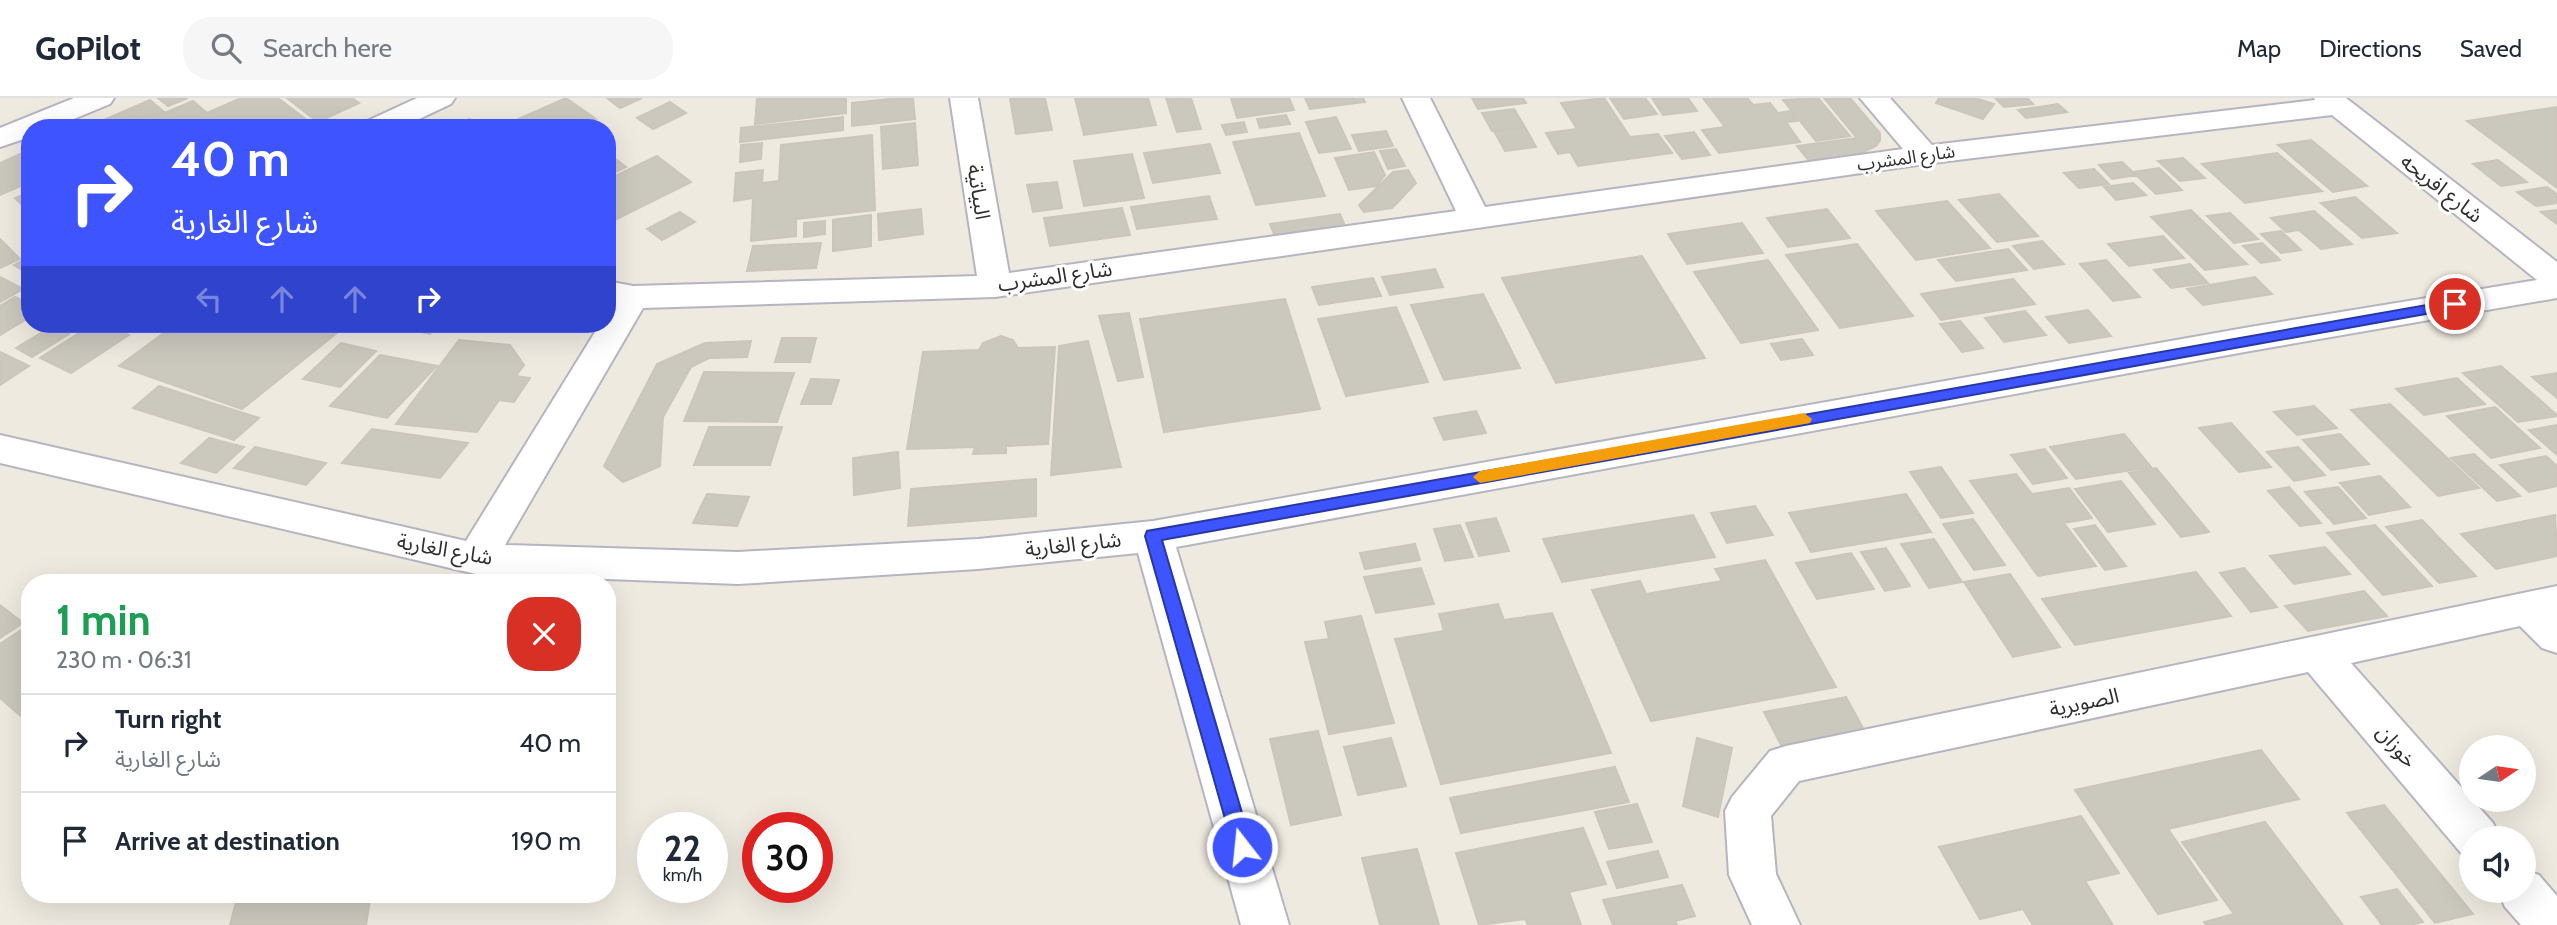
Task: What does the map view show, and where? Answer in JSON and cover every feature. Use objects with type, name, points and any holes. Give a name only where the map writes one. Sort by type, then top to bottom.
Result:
[{"type":"street","points":[[0,123],[60,98]]},
{"type":"street","points":[[48,119],[100,98]]},
{"type":"street","points":[[395,119],[441,98]]},
{"type":"street","name":"البياتية","points":[[964,98],[995,286]]},
{"type":"street","points":[[1416,98],[1475,218]]},
{"type":"street","points":[[1874,98],[1924,155]]},
{"type":"street","name":"شارع المشرب","points":[[620,295],[995,286],[1924,155],[2333,102]]},
{"type":"street","name":"شارع افريحه","points":[[2333,102],[2557,279]]},
{"type":"street","points":[[0,138],[21,130]]},
{"type":"street","name":"شارع الغارية","points":[[3,453],[476,559],[738,568],[978,554],[1153,536],[2250,339],[2557,287]]},
{"type":"street","name":"شارع المشرب","points":[[476,559],[599,333]]},
{"type":"street","points":[[1153,536],[1265,925]]},
{"type":"street","name":"الصويرية","points":[[1776,925],[1753,876],[1748,811],[1786,765],[2317,653],[2547,615]]},
{"type":"street","name":"خوزان","points":[[2317,653],[2467,826]]},
{"type":"street","points":[[2533,903],[2552,925]]},
{"type":"building","points":[[158,98],[188,98],[168,106]]},
{"type":"building","points":[[241,98],[278,98],[305,119],[150,119],[193,101],[207,113]]},
{"type":"building","points":[[287,98],[352,98],[359,103],[324,119],[314,119]]},
{"type":"building","points":[[566,98],[596,119],[519,119]]},
{"type":"building","points":[[607,98],[642,98],[620,108]]},
{"type":"building","points":[[757,98],[846,98],[846,113],[755,124]]},
{"type":"building","points":[[913,98],[915,119],[852,126],[852,103]]},
{"type":"building","points":[[1010,98],[1045,98],[1052,130],[1016,134]]},
{"type":"building","points":[[1075,98],[1148,98],[1156,125],[1084,135]]},
{"type":"building","points":[[1166,98],[1191,98],[1201,129],[1177,132]]},
{"type":"building","points":[[1231,98],[1289,98],[1294,110],[1237,118]]},
{"type":"building","points":[[1305,98],[1363,98],[1365,102],[1310,109]]},
{"type":"building","points":[[1472,98],[1523,98],[1526,103],[1478,109]]},
{"type":"building","points":[[1604,98],[1630,137],[1658,134],[1672,153],[1578,166],[1570,152],[1558,154],[1546,133],[1577,129],[1561,103]]},
{"type":"building","points":[[1610,98],[1645,98],[1657,114],[1624,119]]},
{"type":"building","points":[[1652,98],[1688,98],[1697,111],[1663,115]]},
{"type":"building","points":[[1703,98],[1747,98],[1753,105],[1770,103],[1778,113],[1790,111],[1797,121],[1786,122],[1800,142],[1719,153],[1702,130],[1725,127]]},
{"type":"building","points":[[1818,98],[1850,136],[1816,141],[1783,100]]},
{"type":"building","points":[[1824,98],[1850,98],[1880,133],[1880,141],[1876,146],[1855,156],[1810,162],[1797,146],[1857,138]]},
{"type":"building","points":[[1939,98],[1975,98],[1994,104],[1983,119],[1936,103]]},
{"type":"building","points":[[1995,98],[2027,98],[2033,104],[2004,107]]},
{"type":"building","points":[[150,100],[164,112],[147,119],[106,119]]},
{"type":"building","points":[[670,102],[686,113],[653,129],[637,118]]},
{"type":"building","points":[[2058,104],[2067,112],[2026,118],[2018,110]]},
{"type":"building","points":[[2557,107],[2557,188],[2467,121]]},
{"type":"building","points":[[1514,109],[1525,127],[1492,131],[1482,113]]},
{"type":"building","points":[[1286,115],[1290,124],[1260,128],[1257,119]]},
{"type":"building","points":[[843,117],[843,130],[740,142],[741,128]]},
{"type":"building","points":[[1336,117],[1351,149],[1319,153],[1306,122]]},
{"type":"building","points":[[1244,122],[1247,132],[1226,135],[1222,125]]},
{"type":"building","points":[[915,123],[918,165],[883,169],[881,127]]},
{"type":"building","points":[[1525,127],[1536,147],[1505,151],[1494,131]]},
{"type":"building","points":[[1386,131],[1393,146],[1359,151],[1352,135]]},
{"type":"building","points":[[1694,132],[1710,155],[1682,159],[1665,136]]},
{"type":"building","points":[[1299,133],[1325,196],[1256,205],[1233,142]]},
{"type":"building","points":[[872,135],[875,210],[796,219],[796,236],[751,241],[753,198],[734,201],[736,173],[763,170],[762,183],[779,181],[781,145]]},
{"type":"building","points":[[2311,140],[2367,186],[2333,192],[2278,145]]},
{"type":"building","points":[[762,143],[761,159],[740,162],[741,145]]},
{"type":"building","points":[[1210,144],[1220,173],[1153,183],[1144,153]]},
{"type":"building","points":[[1396,149],[1405,166],[1388,169],[1380,151]]},
{"type":"building","points":[[1374,152],[1385,175],[1376,186],[1349,190],[1335,158]]},
{"type":"building","points":[[2277,153],[2322,191],[2245,203],[2202,164]]},
{"type":"building","points":[[21,154],[21,186],[0,195],[0,163]]},
{"type":"building","points":[[1132,154],[1144,198],[1084,206],[1074,161]]},
{"type":"building","points":[[657,156],[691,182],[616,220],[616,176]]},
{"type":"building","points":[[2183,158],[2205,178],[2180,181],[2158,161]]},
{"type":"building","points":[[616,159],[626,167],[616,172]]},
{"type":"building","points":[[2498,160],[2527,182],[2501,186],[2473,164]]},
{"type":"building","points":[[2122,162],[2136,175],[2112,179],[2099,165]]},
{"type":"building","points":[[2159,168],[2182,190],[2156,194],[2133,172]]},
{"type":"building","points":[[2094,169],[2109,184],[2079,188],[2064,173]]},
{"type":"building","points":[[1408,170],[1416,183],[1392,208],[1364,212],[1359,205],[1393,172]]},
{"type":"building","points":[[1057,182],[1062,208],[1033,212],[1027,185]]},
{"type":"building","points":[[2133,183],[2146,195],[2116,200],[2104,187]]},
{"type":"building","points":[[2547,187],[2557,194],[2557,203],[2536,206],[2517,192]]},
{"type":"building","points":[[1999,194],[2038,236],[1997,242],[1959,200]]},
{"type":"building","points":[[1209,196],[1217,219],[1137,229],[1131,207]]},
{"type":"building","points":[[2355,197],[2397,233],[2362,238],[2321,203]]},
{"type":"building","points":[[1947,201],[1990,248],[1916,260],[1876,211]]},
{"type":"building","points":[[1122,208],[1130,235],[1050,246],[1044,218]]},
{"type":"building","points":[[921,209],[923,234],[879,240],[878,214]]},
{"type":"building","points":[[1827,209],[1850,238],[1788,247],[1767,218]]},
{"type":"building","points":[[2191,210],[2247,264],[2205,270],[2151,217]]},
{"type":"building","points":[[2557,210],[2557,224],[2541,212]]},
{"type":"building","points":[[2314,211],[2352,244],[2321,249],[2299,230],[2286,232],[2271,218]]},
{"type":"building","points":[[680,212],[695,222],[662,240],[647,229]]},
{"type":"building","points":[[2230,213],[2258,239],[2234,243],[2207,216]]},
{"type":"building","points":[[1340,214],[1347,231],[1277,241],[1270,224]]},
{"type":"building","points":[[871,215],[871,246],[833,251],[833,220]]},
{"type":"building","points":[[825,221],[825,234],[804,237],[804,223]]},
{"type":"building","points":[[1742,223],[1763,253],[1687,264],[1668,234]]},
{"type":"building","points":[[2281,231],[2301,250],[2281,253],[2261,234]]},
{"type":"building","points":[[2163,236],[2184,258],[2129,266],[2108,244]]},
{"type":"building","points":[[0,239],[20,259],[0,268]]},
{"type":"building","points":[[2042,241],[2064,264],[2034,269],[2013,246]]},
{"type":"building","points":[[821,243],[816,268],[747,271],[753,246]]},
{"type":"building","points":[[2262,243],[2280,260],[2261,263],[2243,246]]},
{"type":"building","points":[[1857,244],[1913,316],[1840,328],[1786,255]]},
{"type":"building","points":[[2008,249],[2027,270],[1956,281],[1938,260]]},
{"type":"building","points":[[1642,256],[1705,358],[1556,383],[1502,278]]},
{"type":"building","points":[[1768,260],[1818,330],[1741,343],[1694,272]]},
{"type":"building","points":[[2106,260],[2140,297],[2113,301],[2080,264]]},
{"type":"building","points":[[2190,264],[2208,283],[2171,288],[2154,270]]},
{"type":"building","points":[[1435,269],[1443,287],[1390,295],[1382,277]]},
{"type":"building","points":[[0,277],[21,288],[21,290],[0,302]]},
{"type":"building","points":[[2255,277],[2272,294],[2203,305],[2187,289]]},
{"type":"building","points":[[1373,278],[1381,296],[1319,305],[1312,287]]},
{"type":"building","points":[[2013,279],[2035,304],[1941,320],[1921,294]]},
{"type":"building","points":[[1483,294],[1520,368],[1444,380],[1411,305]]},
{"type":"building","points":[[15,297],[21,300],[21,322],[0,335],[0,306]]},
{"type":"building","points":[[1285,299],[1320,409],[1164,432],[1140,319]]},
{"type":"building","points":[[1396,307],[1428,382],[1346,396],[1318,319]]},
{"type":"building","points":[[2088,310],[2111,336],[2069,343],[2046,317]]},
{"type":"building","points":[[2025,311],[2046,335],[2004,342],[1985,318]]},
{"type":"building","points":[[1129,313],[1143,377],[1118,381],[1099,316]]},
{"type":"building","points":[[1960,321],[1983,348],[1962,352],[1940,324]]},
{"type":"building","points":[[41,333],[69,334],[32,357],[16,348]]},
{"type":"building","points":[[79,333],[129,335],[71,373],[40,358]]},
{"type":"building","points":[[164,333],[337,333],[242,409],[119,366]]},
{"type":"building","points":[[1001,336],[1013,340],[1018,348],[1055,347],[1048,444],[1006,446],[1006,453],[973,454],[975,447],[907,449],[923,352],[979,350],[983,343]]},
{"type":"building","points":[[782,338],[816,338],[810,362],[775,362]]},
{"type":"building","points":[[1802,339],[1813,355],[1781,360],[1771,344]]},
{"type":"building","points":[[459,340],[510,345],[524,365],[516,376],[530,378],[514,402],[499,400],[477,432],[396,424]]},
{"type":"building","points":[[751,341],[747,357],[709,358],[691,367],[663,417],[660,466],[623,482],[604,466],[657,364],[705,343]]},
{"type":"building","points":[[1088,341],[1121,467],[1051,475],[1059,346]]},
{"type":"building","points":[[341,343],[376,351],[340,387],[303,379]]},
{"type":"building","points":[[0,352],[29,366],[0,385]]},
{"type":"building","points":[[380,355],[437,366],[387,418],[330,406]]},
{"type":"building","points":[[2501,366],[2557,416],[2518,422],[2463,373]]},
{"type":"building","points":[[704,372],[794,373],[777,422],[684,421]]},
{"type":"building","points":[[2557,373],[2557,398],[2532,377]]},
{"type":"building","points":[[2457,378],[2485,404],[2424,415],[2396,389]]},
{"type":"building","points":[[811,379],[839,380],[831,404],[801,404]]},
{"type":"building","points":[[159,386],[259,418],[234,440],[133,408]]},
{"type":"building","points":[[2390,404],[2479,488],[2438,496],[2351,410]]},
{"type":"building","points":[[2314,406],[2337,428],[2297,435],[2274,412]]},
{"type":"building","points":[[2495,407],[2540,448],[2491,458],[2447,416]]},
{"type":"building","points":[[1476,411],[1486,433],[1444,440],[1434,418]]},
{"type":"building","points":[[2231,423],[2271,467],[2239,472],[2199,428]]},
{"type":"building","points":[[2557,425],[2557,455],[2529,430]]},
{"type":"building","points":[[709,427],[782,427],[770,465],[694,465]]},
{"type":"building","points":[[372,429],[468,443],[440,478],[342,463]]},
{"type":"building","points":[[2124,434],[2151,467],[2076,479],[2050,447]]},
{"type":"building","points":[[2340,434],[2369,464],[2331,470],[2303,440]]},
{"type":"building","points":[[209,438],[244,447],[216,473],[181,463]]},
{"type":"building","points":[[255,447],[326,463],[306,485],[234,468]]},
{"type":"building","points":[[2298,447],[2325,475],[2294,481],[2267,452]]},
{"type":"building","points":[[2045,449],[2067,478],[2033,484],[2011,455]]},
{"type":"building","points":[[898,452],[900,488],[854,495],[853,458]]},
{"type":"building","points":[[2474,454],[2520,496],[2497,501],[2451,458]]},
{"type":"building","points":[[2546,456],[2557,466],[2557,486],[2529,492],[2500,465]]},
{"type":"building","points":[[1941,467],[1973,513],[1941,518],[1910,472]]},
{"type":"building","points":[[2156,468],[2209,532],[2181,537],[2129,473]]},
{"type":"building","points":[[2016,474],[2032,494],[2069,488],[2092,518],[2064,523],[2096,566],[2038,576],[1970,481]]},
{"type":"building","points":[[2380,476],[2410,507],[2369,515],[2340,483]]},
{"type":"building","points":[[1036,479],[1036,516],[908,526],[911,489]]},
{"type":"building","points":[[2121,481],[2155,524],[2108,532],[2075,489]]},
{"type":"building","points":[[2289,487],[2321,523],[2300,526],[2268,491]]},
{"type":"building","points":[[2338,487],[2366,518],[2334,524],[2305,492]]},
{"type":"building","points":[[707,494],[749,497],[737,526],[693,523]]},
{"type":"building","points":[[1906,494],[1931,532],[1811,552],[1789,513]]},
{"type":"building","points":[[1755,506],[1773,535],[1727,543],[1711,513]]},
{"type":"building","points":[[1693,515],[1715,557],[1562,582],[1543,539]]},
{"type":"building","points":[[2555,515],[2557,556],[2496,569],[2461,534]]},
{"type":"building","points":[[1496,518],[1509,551],[1479,556],[1466,523]]},
{"type":"building","points":[[1973,519],[2005,565],[1974,570],[1943,524]]},
{"type":"building","points":[[2422,520],[2476,576],[2439,583],[2386,527]]},
{"type":"building","points":[[1460,525],[1473,557],[1445,561],[1434,529]]},
{"type":"building","points":[[2095,525],[2126,566],[2105,570],[2074,529]]},
{"type":"building","points":[[2375,525],[2432,586],[2383,595],[2327,533]]},
{"type":"building","points":[[1934,539],[1962,582],[1929,588],[1901,544]]},
{"type":"building","points":[[1415,544],[1420,560],[1365,569],[1360,553]]},
{"type":"building","points":[[2325,547],[2350,574],[2294,584],[2270,556]]},
{"type":"building","points":[[1886,548],[1910,586],[1885,591],[1861,552]]},
{"type":"building","points":[[1851,553],[1874,589],[1817,599],[1796,563]]},
{"type":"building","points":[[1765,560],[1836,687],[1651,721],[1592,590],[1640,581],[1646,594],[1722,581],[1715,569]]},
{"type":"building","points":[[1421,568],[1434,604],[1376,613],[1364,577]]},
{"type":"building","points":[[2244,568],[2277,607],[2251,612],[2220,573]]},
{"type":"building","points":[[2196,572],[2231,616],[2075,645],[2042,599]]},
{"type":"building","points":[[2010,574],[2060,647],[2013,657],[1964,582]]},
{"type":"building","points":[[2364,591],[2387,616],[2308,631],[2285,606]]},
{"type":"building","points":[[1498,604],[1504,620],[1552,613],[1611,753],[1441,784],[1395,639],[1444,631],[1439,614]]},
{"type":"building","points":[[0,605],[21,621],[21,624],[0,638]]},
{"type":"building","points":[[1361,616],[1394,723],[1329,734],[1305,642],[1329,639],[1325,622]]},
{"type":"building","points":[[21,630],[21,716],[0,698],[0,644]]},
{"type":"building","points":[[1846,697],[1864,730],[1781,745],[1764,712]]},
{"type":"building","points":[[1318,731],[1341,815],[1291,825],[1270,739]]},
{"type":"building","points":[[1391,738],[1406,786],[1358,795],[1344,747]]},
{"type":"building","points":[[1697,738],[1732,748],[1718,817],[1683,806]]},
{"type":"building","points":[[2261,750],[2299,799],[2168,829],[2217,900],[2158,914],[2075,790]]},
{"type":"building","points":[[1615,767],[1629,802],[1461,833],[1450,798]]},
{"type":"building","points":[[1637,804],[1652,842],[1609,849],[1595,812]]},
{"type":"building","points":[[2384,805],[2459,897],[2459,903],[2464,903],[2473,914],[2435,923],[2347,813]]},
{"type":"building","points":[[2081,816],[2119,873],[2085,881],[2113,925],[2033,925],[2023,909],[1980,919],[1939,847]]},
{"type":"building","points":[[2265,822],[2343,925],[2206,925],[2204,922],[2234,914],[2182,842]]},
{"type":"building","points":[[1583,828],[1606,884],[1569,892],[1581,925],[1528,925],[1525,919],[1479,925],[1456,853]]},
{"type":"building","points":[[1417,849],[1439,925],[1380,925],[1362,858]]},
{"type":"building","points":[[1658,851],[1668,877],[1617,888],[1607,862]]},
{"type":"building","points":[[1682,885],[1695,916],[1675,921],[1677,925],[1613,925],[1603,900]]},
{"type":"building","points":[[2397,889],[2423,922],[2382,925],[2361,897]]},
{"type":"building","points":[[236,903],[370,903],[366,925],[230,925]]},
{"type":"slow traffic","points":[[1480,477],[1804,419]]},
{"type":"route","points":[[1242,847],[1153,536],[2455,304]]}]
